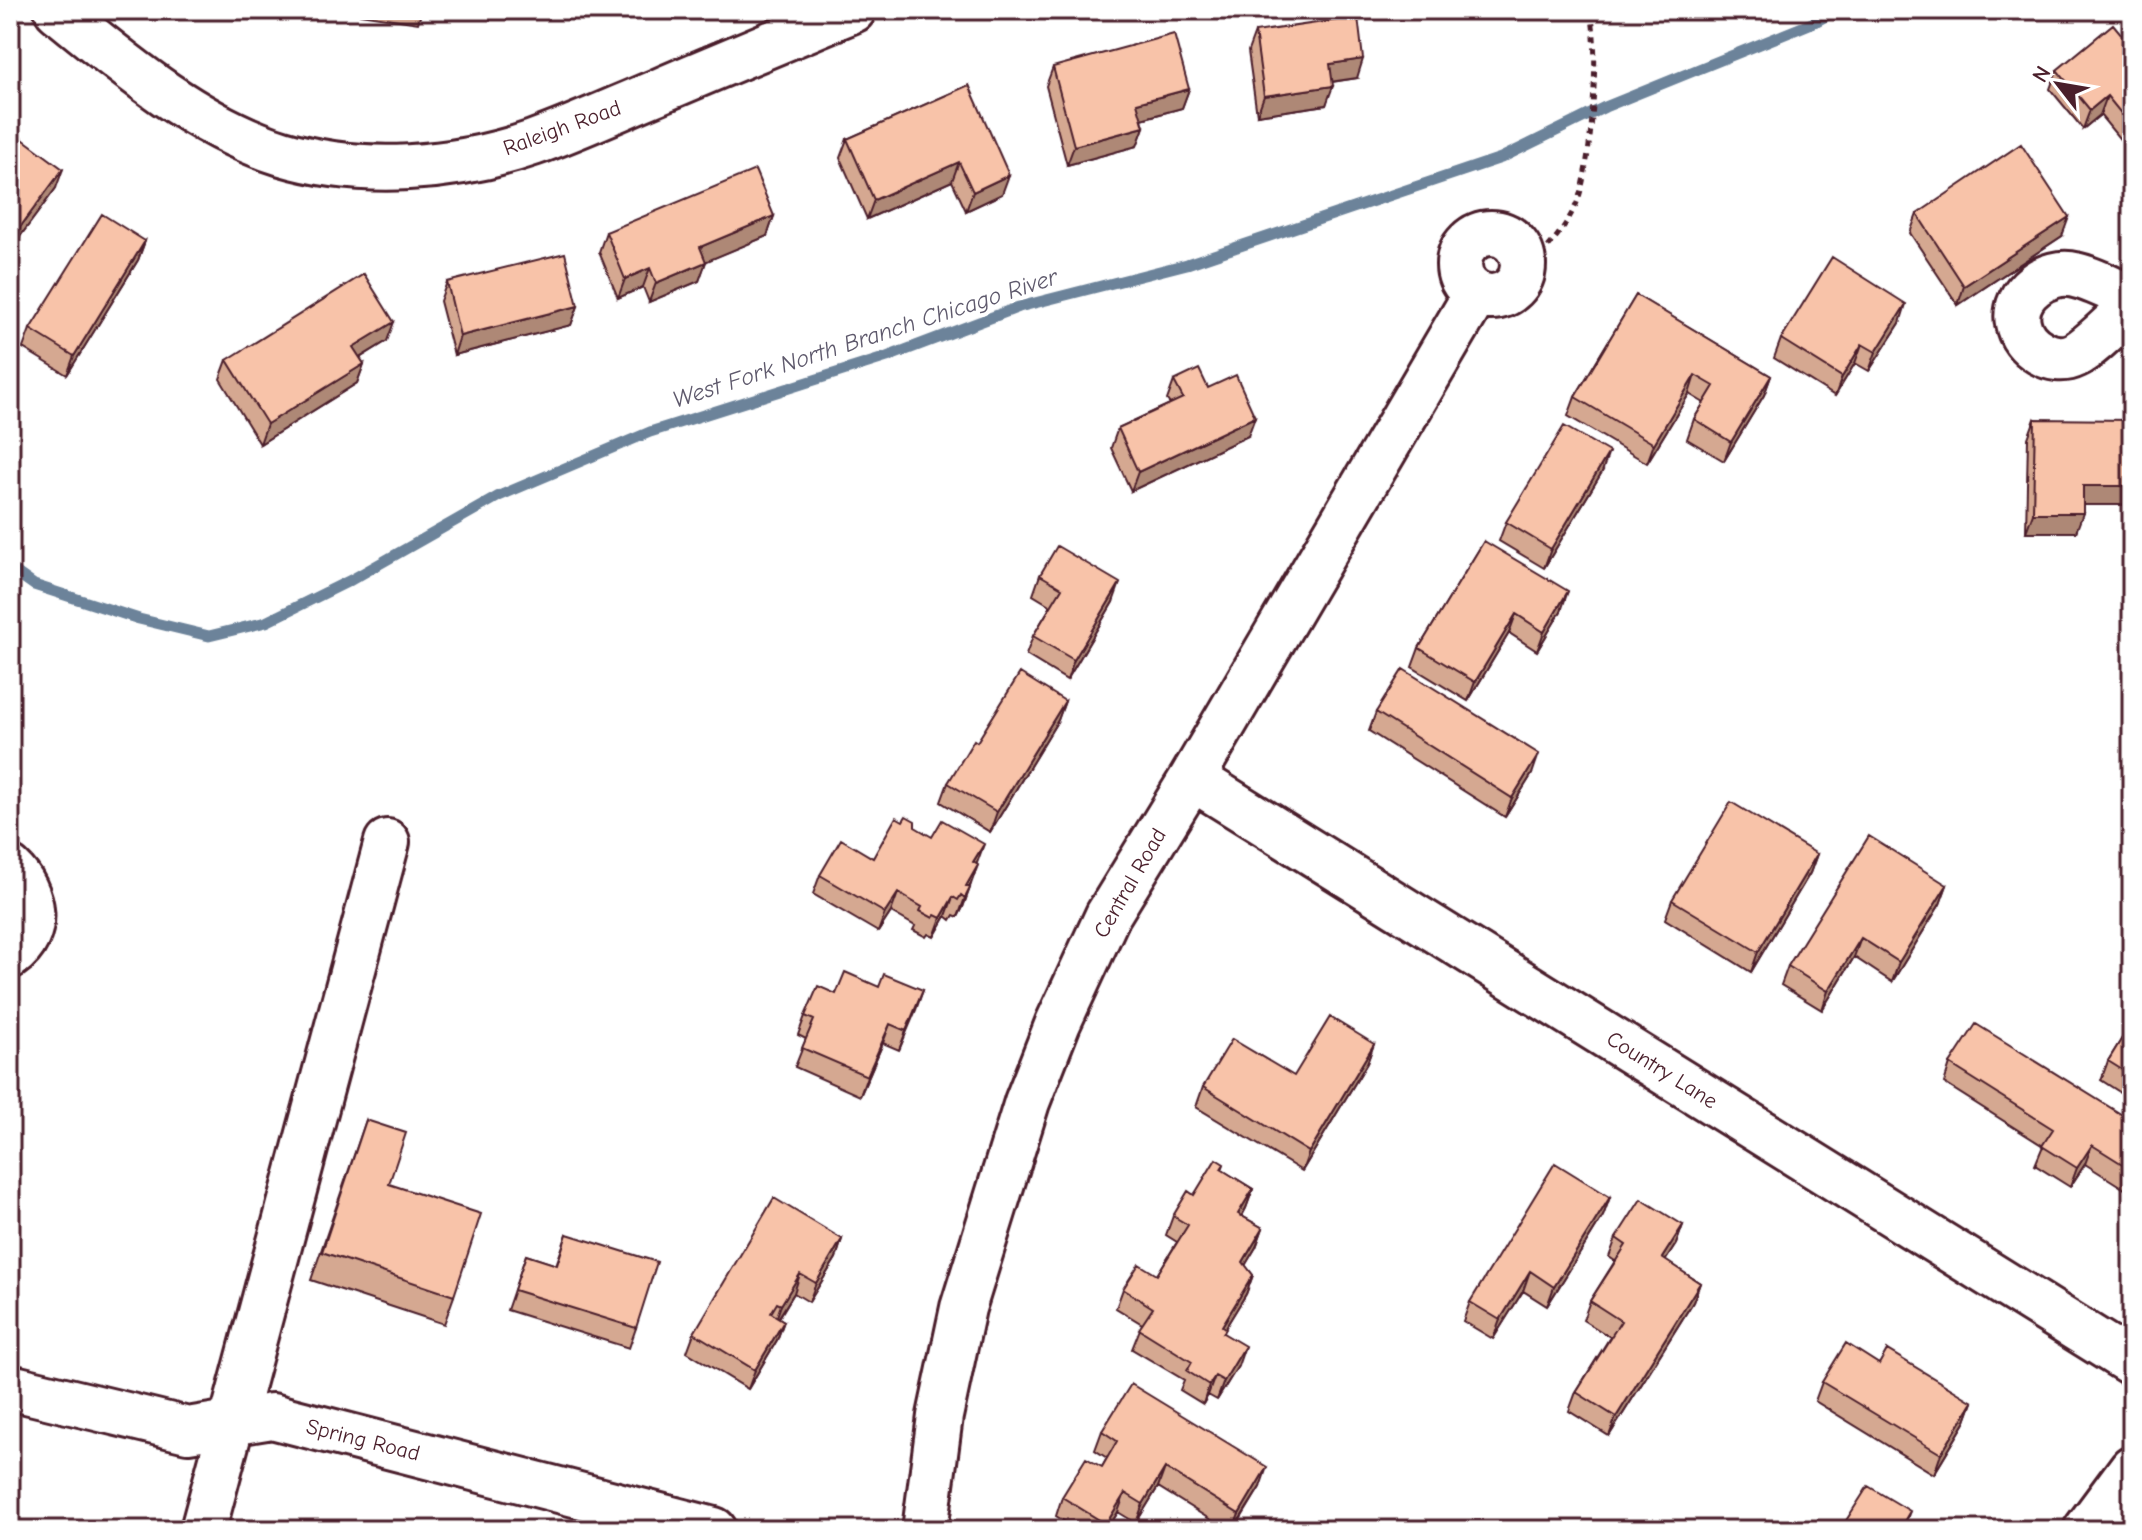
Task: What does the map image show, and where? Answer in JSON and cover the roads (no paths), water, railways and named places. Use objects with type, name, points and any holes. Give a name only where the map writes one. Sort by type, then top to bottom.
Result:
[{"type":"street","name":"Raleigh Road","points":[[57,10],[169,94],[225,130],[282,152],[337,164],[404,167],[465,161],[533,143],[853,10]]},
{"type":"street","name":"Central Road","points":[[925,1530],[940,1416],[963,1308],[1027,1102],[1058,1023],[1108,915],[1192,778],[1476,294],[1467,287],[1459,267],[1465,245],[1473,238],[1494,232],[1505,235],[1520,251],[1524,261],[1523,273]]},
{"type":"street","points":[[2132,298],[2073,274],[2051,275],[2031,286],[2019,307],[2018,323],[2025,340],[2040,353],[2056,358],[2075,355],[2132,307]]},
{"type":"street","name":"Country Lane","points":[[1192,778],[2132,1363]]},
{"type":"street","points":[[203,1530],[387,842]]},
{"type":"street","points":[[10,869],[23,882],[31,900],[32,918],[27,936],[10,956]]},
{"type":"street","name":"Spring Road","points":[[10,1387],[188,1430],[272,1416],[714,1530]]},
{"type":"street","points":[[2086,1530],[2132,1468]]},
{"type":"waterway","name":"West Fork North Branch Chicago River","points":[[10,568],[34,585],[139,619],[209,636],[266,622],[351,580],[499,496],[650,432],[887,357],[1019,307],[1187,264],[1501,158],[1605,107],[1817,21],[1837,10]]}]
